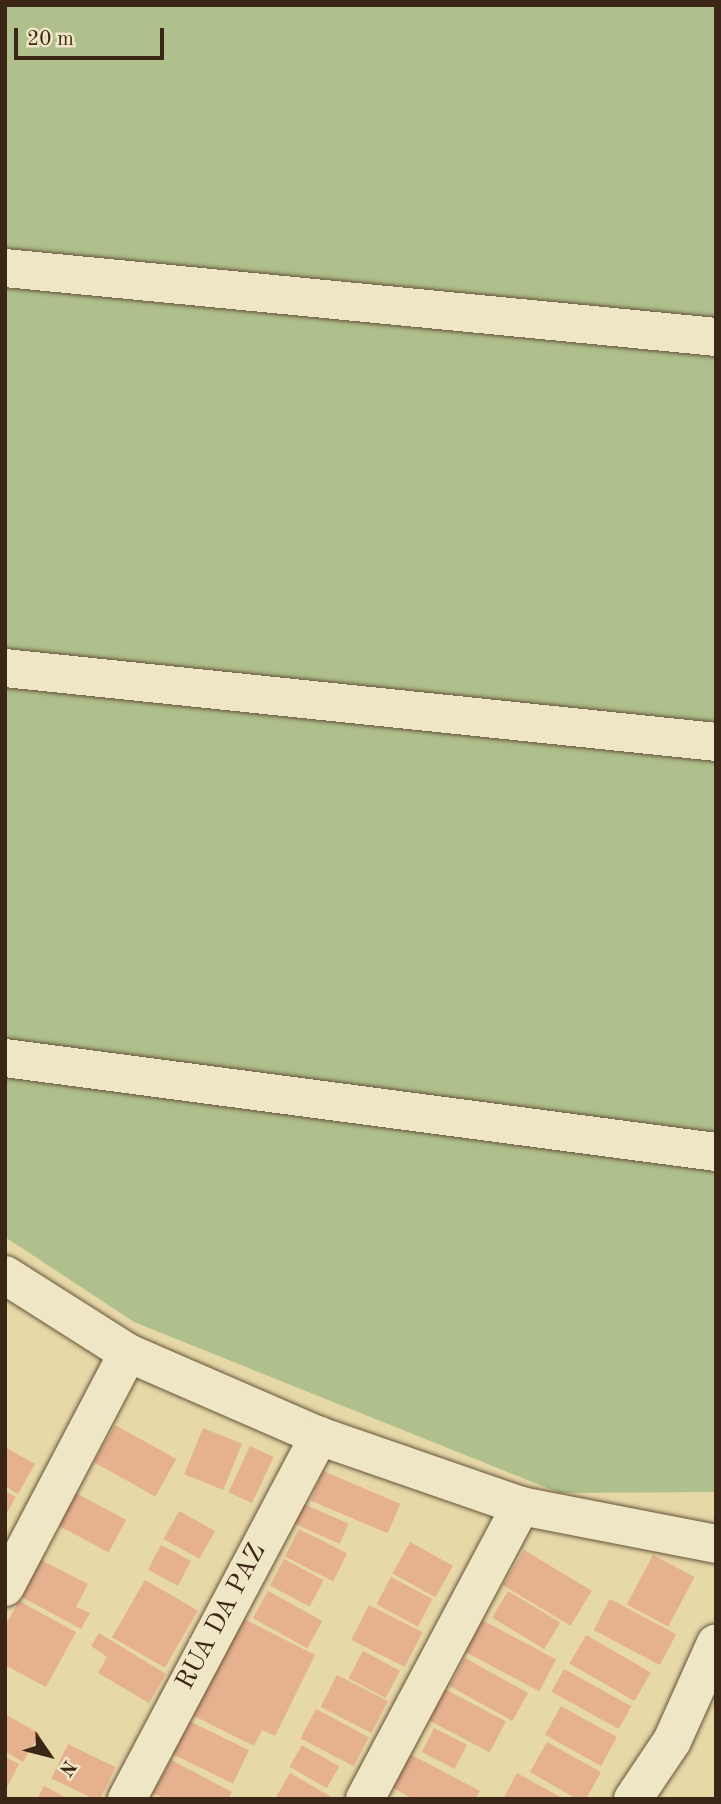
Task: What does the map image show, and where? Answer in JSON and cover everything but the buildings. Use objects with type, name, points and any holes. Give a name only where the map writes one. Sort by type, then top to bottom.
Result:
[{"type":"street","points":[[5,268],[716,337]]},
{"type":"street","points":[[5,668],[716,742]]},
{"type":"street","points":[[5,1058],[716,1152]]},
{"type":"street","points":[[5,1275],[128,1353],[319,1436],[522,1506],[716,1544]]},
{"type":"street","points":[[5,1587],[128,1353]]},
{"type":"street","name":"RUA DA PAZ","points":[[127,1799],[319,1436]]},
{"type":"street","points":[[365,1799],[522,1506]]},
{"type":"street","points":[[633,1799],[672,1741],[716,1643]]},
{"type":"green space","points":[[5,5],[716,5],[716,1492],[560,1493],[134,1322],[5,1237]]}]
